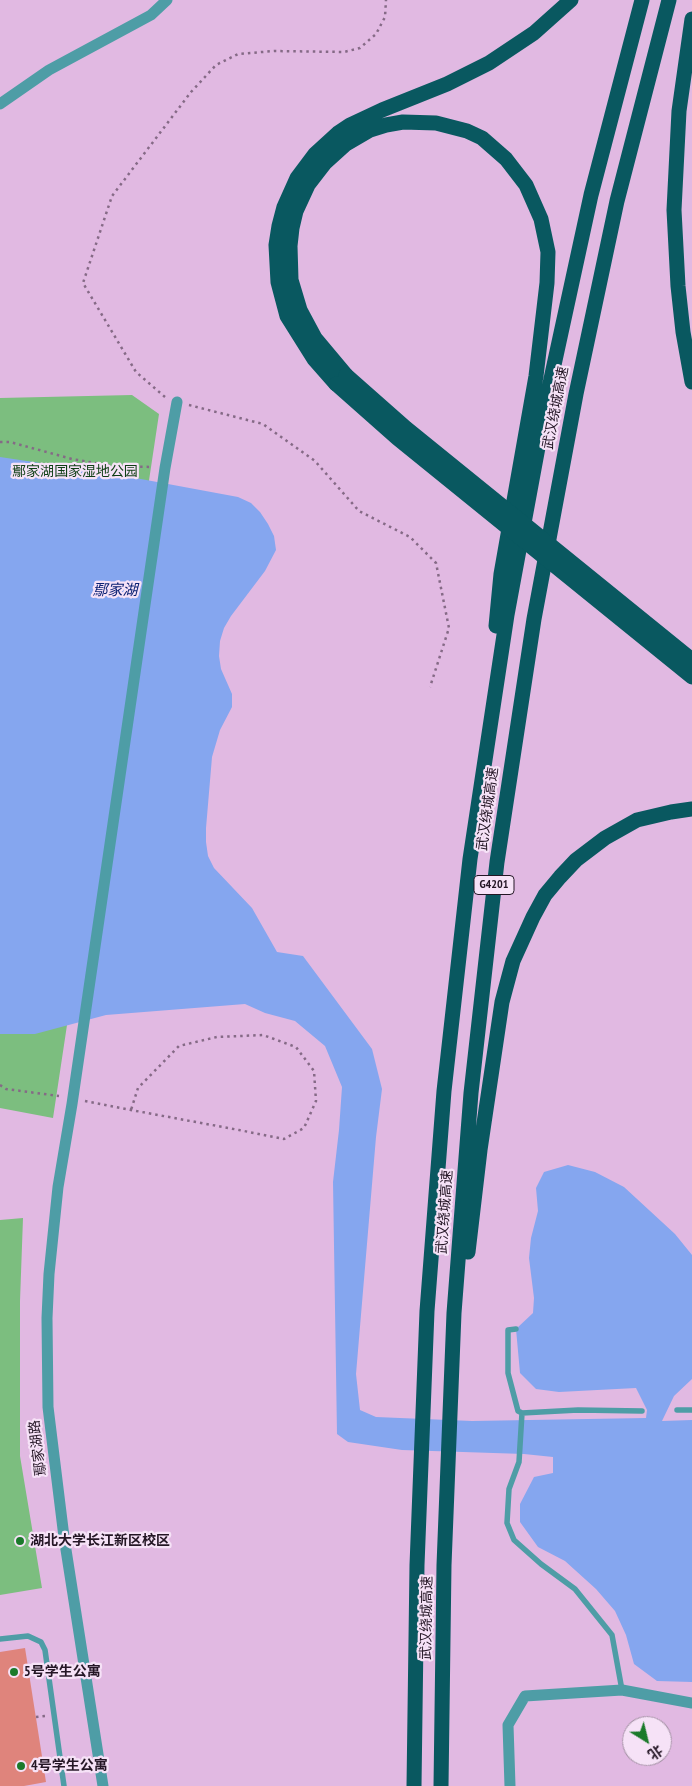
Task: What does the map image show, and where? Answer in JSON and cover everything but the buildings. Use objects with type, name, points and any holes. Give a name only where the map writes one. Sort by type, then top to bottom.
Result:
[{"type":"highway","points":[[571,0],[534,33],[489,63],[447,84],[350,125],[315,154],[297,178],[284,207],[276,245],[278,282],[287,316],[314,359],[406,428],[692,660]]},
{"type":"highway","name":"武汉绕城高速","points":[[414,1786],[421,1438],[433,1229],[444,1091],[470,859],[507,615],[553,369],[591,195],[642,0]]},
{"type":"highway","name":"武汉绕城高速","points":[[441,1786],[444,1566],[450,1392],[462,1203],[482,984],[514,740],[553,509],[617,201],[670,0]]},
{"type":"highway","points":[[692,19],[679,111],[674,210],[678,286],[683,332],[692,382]]},
{"type":"highway","points":[[484,762],[501,574],[536,376],[548,267],[546,237],[534,202],[516,172],[482,138],[460,128],[436,123],[403,122],[370,130],[346,144],[325,162],[308,185],[296,211],[290,246],[291,280],[300,310],[312,331],[341,379],[398,438],[692,677]]},
{"type":"highway","points":[[450,1392],[480,1150],[502,1002],[513,961],[522,938],[545,895],[560,877],[590,849],[613,833],[637,820],[692,809]]},
{"type":"street","points":[[0,104],[49,70],[151,15],[167,0]]},
{"type":"street","name":"鄢家湖路","points":[[102,1786],[64,1538],[48,1406],[47,1318],[52,1238],[58,1187],[165,468],[177,402]]},
{"type":"street","points":[[510,1786],[508,1725],[525,1696],[622,1690],[692,1703]]},
{"type":"lane","points":[[516,1329],[508,1330],[508,1374],[518,1411],[522,1413],[578,1410],[642,1411]]},
{"type":"lane","points":[[677,1410],[692,1410]]},
{"type":"lane","points":[[522,1413],[520,1462],[509,1489],[507,1523],[514,1540],[541,1564],[575,1589],[612,1635],[622,1690]]},
{"type":"lane","points":[[0,1639],[28,1636],[41,1642],[46,1650],[64,1786]]},
{"type":"path","points":[[386,0],[385,18],[376,34],[360,48],[344,52],[274,51],[238,54],[216,65],[192,92],[112,196],[83,283],[136,372],[168,400],[262,424],[315,461],[360,512],[410,537],[436,563],[449,628],[430,687]]},
{"type":"path","points":[[0,442],[10,442],[72,459],[112,466],[165,468]]},
{"type":"path","points":[[0,1085],[6,1089],[284,1139],[304,1128],[316,1101],[314,1071],[296,1047],[262,1035],[218,1037],[179,1046],[138,1088],[131,1110]]},
{"type":"green space","name":"鄢家湖国家湿地公园","points":[[132,395],[159,414],[53,1118],[0,1108],[0,398]]},
{"type":"green space","points":[[23,1218],[20,1301],[20,1456],[42,1588],[0,1595],[0,1220]]},
{"type":"water","name":"鄢家湖","points":[[0,457],[114,474],[238,497],[251,503],[260,512],[274,536],[276,550],[265,571],[231,616],[224,628],[220,641],[219,656],[221,669],[232,694],[232,707],[220,730],[212,757],[206,842],[208,856],[214,868],[252,908],[277,952],[303,956],[372,1049],[382,1089],[376,1137],[356,1374],[360,1410],[376,1417],[472,1421],[646,1418],[647,1410],[636,1388],[559,1392],[536,1389],[520,1373],[516,1329],[533,1313],[534,1298],[529,1258],[531,1238],[538,1211],[536,1188],[544,1172],[568,1165],[595,1172],[624,1187],[675,1234],[692,1255],[692,1379],[674,1396],[662,1421],[692,1420],[692,1682],[657,1681],[634,1664],[626,1635],[615,1611],[596,1589],[565,1561],[538,1547],[520,1522],[520,1504],[534,1477],[553,1473],[553,1457],[524,1454],[402,1450],[348,1442],[337,1434],[333,1182],[342,1087],[325,1046],[295,1021],[265,1013],[245,1004],[106,1015],[35,1034],[0,1034]]},
{"type":"place","name":"湖北大学长江新区校区","points":[[20,1541]]},
{"type":"place","name":"5号学生公寓","points":[[14,1672]]},
{"type":"place","name":"4号学生公寓","points":[[21,1766]]}]
